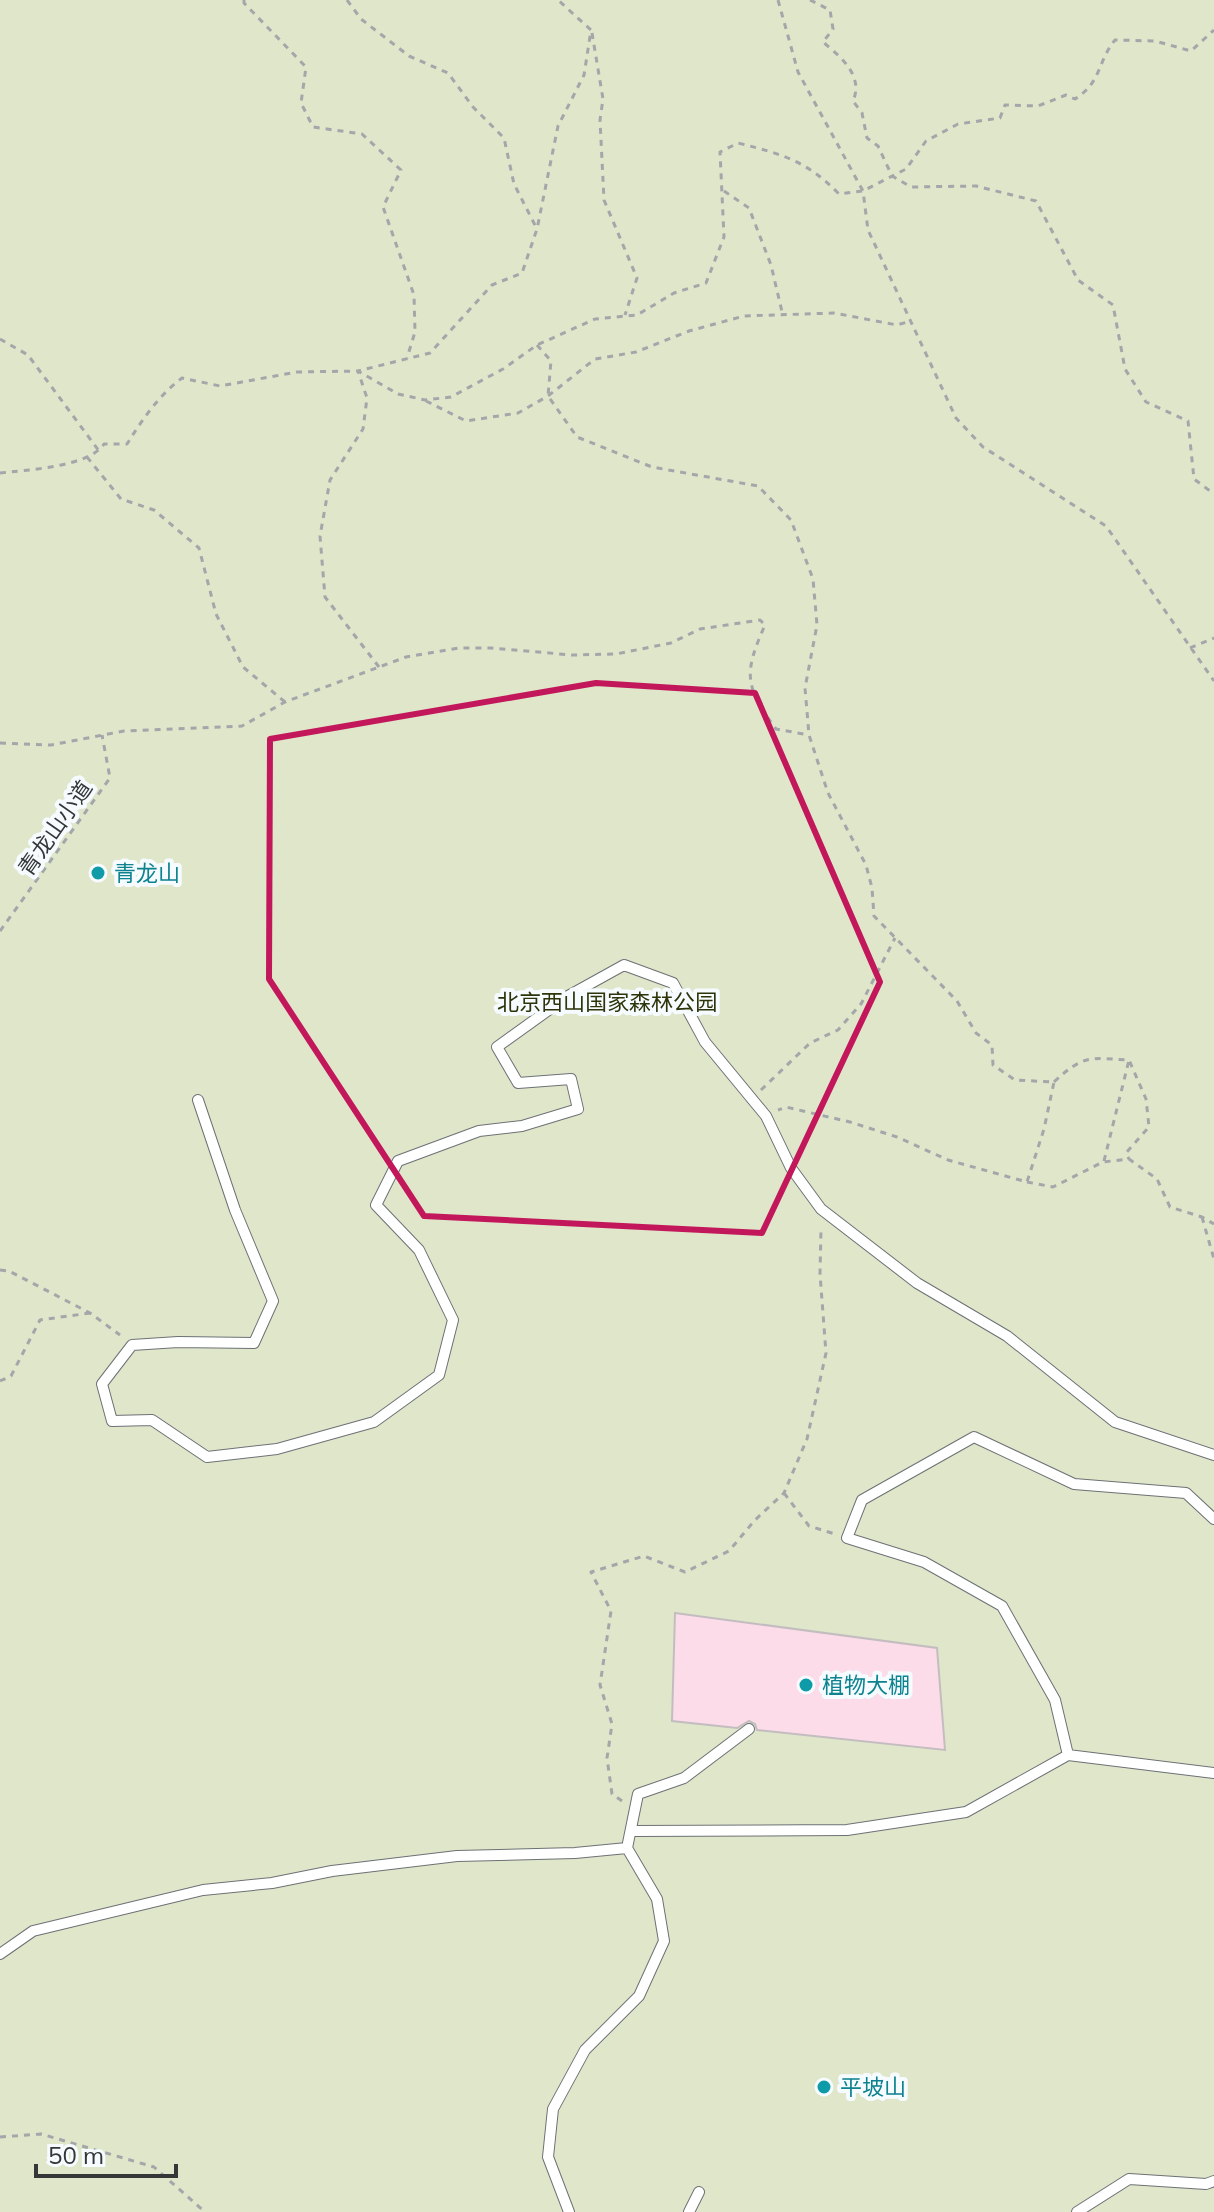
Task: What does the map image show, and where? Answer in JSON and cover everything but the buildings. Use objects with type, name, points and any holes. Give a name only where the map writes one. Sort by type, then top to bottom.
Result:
[{"type":"lane","points":[[198,1100],[235,1210],[273,1301],[254,1343],[132,1345],[102,1384],[112,1421],[152,1420],[207,1457],[277,1449],[374,1422],[439,1375],[453,1320],[419,1250],[376,1205],[398,1161],[479,1131],[522,1126],[578,1109],[571,1079],[518,1083],[497,1047],[568,996],[624,965],[673,983],[705,1042],[766,1116],[791,1168],[821,1209],[917,1283],[1007,1336],[1115,1422],[1214,1455]]},
{"type":"lane","points":[[1068,1755],[1055,1700],[1002,1606],[924,1562],[847,1538],[862,1500],[974,1437],[1074,1484],[1186,1493],[1214,1519]]},
{"type":"lane","points":[[569,2212],[548,2157],[553,2109],[585,2050],[639,1996],[664,1941],[657,1899],[627,1848],[638,1794],[684,1778],[749,1729]]},
{"type":"lane","points":[[631,1831],[847,1830],[966,1812],[1068,1755],[1214,1773]]},
{"type":"lane","points":[[0,1954],[33,1931],[203,1890],[457,1856],[575,1853],[627,1848]]},
{"type":"lane","points":[[1077,2212],[1129,2179],[1206,2184],[1214,2181]]},
{"type":"lane","points":[[689,2212],[699,2192]]},
{"type":"path","points":[[244,0],[306,67],[301,103],[313,127],[362,134],[401,170],[383,207],[414,295],[415,332],[407,358]]},
{"type":"path","points":[[347,0],[361,19],[409,56],[448,73],[473,107],[504,138],[514,184],[537,229]]},
{"type":"path","points":[[558,0],[591,30],[603,99],[600,120],[604,200],[637,278],[624,316]]},
{"type":"path","points":[[778,0],[798,72],[863,191],[868,230],[956,418],[983,447],[1106,526],[1214,681]]},
{"type":"path","points":[[810,0],[830,10],[833,29],[823,42],[853,72],[856,94],[853,101],[862,113],[867,138],[878,146],[892,176],[911,187],[976,186],[1036,201],[1078,280],[1113,305],[1125,369],[1146,402],[1188,421],[1194,479],[1214,494]]},
{"type":"path","points":[[0,473],[37,469],[87,457],[99,451],[104,444],[127,444],[139,423],[182,378],[220,386],[297,372],[358,371],[430,353],[492,285],[522,273],[537,229],[558,126],[584,75],[591,30]]},
{"type":"path","points":[[425,400],[451,397],[503,369],[537,345],[595,319],[637,315],[674,293],[706,283],[724,237],[720,152],[738,143],[785,155],[818,173],[839,194],[863,191],[906,169],[926,141],[958,124],[1000,118],[1005,105],[1038,106],[1066,95],[1075,99],[1088,91],[1100,73],[1104,54],[1115,40],[1155,41],[1191,51],[1214,30]]},
{"type":"path","points":[[722,190],[749,208],[771,265],[783,316]]},
{"type":"path","points":[[358,371],[383,387],[425,400],[466,421],[518,413],[548,396],[595,359],[636,352],[689,331],[744,316],[834,313],[897,325],[911,321]]},
{"type":"path","points":[[0,339],[28,355],[99,451]]},
{"type":"path","points":[[537,345],[551,361],[548,396],[577,437],[652,467],[758,486],[791,520],[813,579],[817,625],[805,688],[809,735],[828,793],[866,865],[874,916],[957,1001],[976,1033],[992,1045],[993,1065],[1015,1080],[1054,1082]]},
{"type":"path","points":[[358,371],[367,398],[363,429],[330,480],[320,536],[325,597],[380,668]]},
{"type":"path","points":[[87,457],[121,499],[154,510],[199,548],[216,614],[243,667],[285,702]]},
{"type":"path","points":[[0,743],[51,745],[124,731],[242,726],[285,702],[406,657],[459,648],[572,655],[616,654],[671,643],[700,629],[760,620],[765,625],[754,651],[749,683],[757,704],[776,729],[809,735]]},
{"type":"path","points":[[1190,648],[1214,638]]},
{"type":"path","name":"青龙山小道","points":[[0,931],[110,778],[102,735]]},
{"type":"path","points":[[751,1099],[810,1043],[838,1030],[861,1004],[895,938]]},
{"type":"path","points":[[1027,1182],[1044,1129],[1054,1082],[1070,1067],[1087,1058],[1129,1060]]},
{"type":"path","points":[[1129,1060],[1146,1099],[1149,1127],[1126,1153],[1129,1159],[1157,1179],[1170,1207],[1214,1224]]},
{"type":"path","points":[[1103,1162],[1129,1060]]},
{"type":"path","points":[[766,1116],[786,1107],[850,1122],[897,1137],[948,1160],[1053,1187],[1103,1162],[1129,1159]]},
{"type":"path","points":[[635,1810],[612,1794],[607,1758],[612,1724],[600,1685],[611,1611],[591,1572],[644,1556],[685,1572],[729,1551],[755,1520],[784,1493],[807,1439],[826,1353],[820,1274],[821,1209]]},
{"type":"path","points":[[1202,1217],[1214,1259]]},
{"type":"path","points":[[0,1270],[9,1271],[90,1313],[132,1345]]},
{"type":"path","points":[[0,1381],[11,1376],[40,1320],[90,1313]]},
{"type":"path","points":[[784,1493],[809,1526],[847,1538]]},
{"type":"path","points":[[0,2137],[41,2134],[154,2167],[205,2212]]},
{"type":"highlighted area","points":[[596,683],[755,693],[880,982],[762,1233],[424,1216],[269,979],[270,739]]},
{"type":"green space","name":"北京西山国家森林公园","points":[[0,0],[1214,0],[1214,2212],[0,2212]]},
{"type":"place","name":"青龙山","points":[[98,873]]},
{"type":"place","name":"植物大棚","points":[[806,1685]]},
{"type":"place","name":"平坡山","points":[[824,2087]]}]
